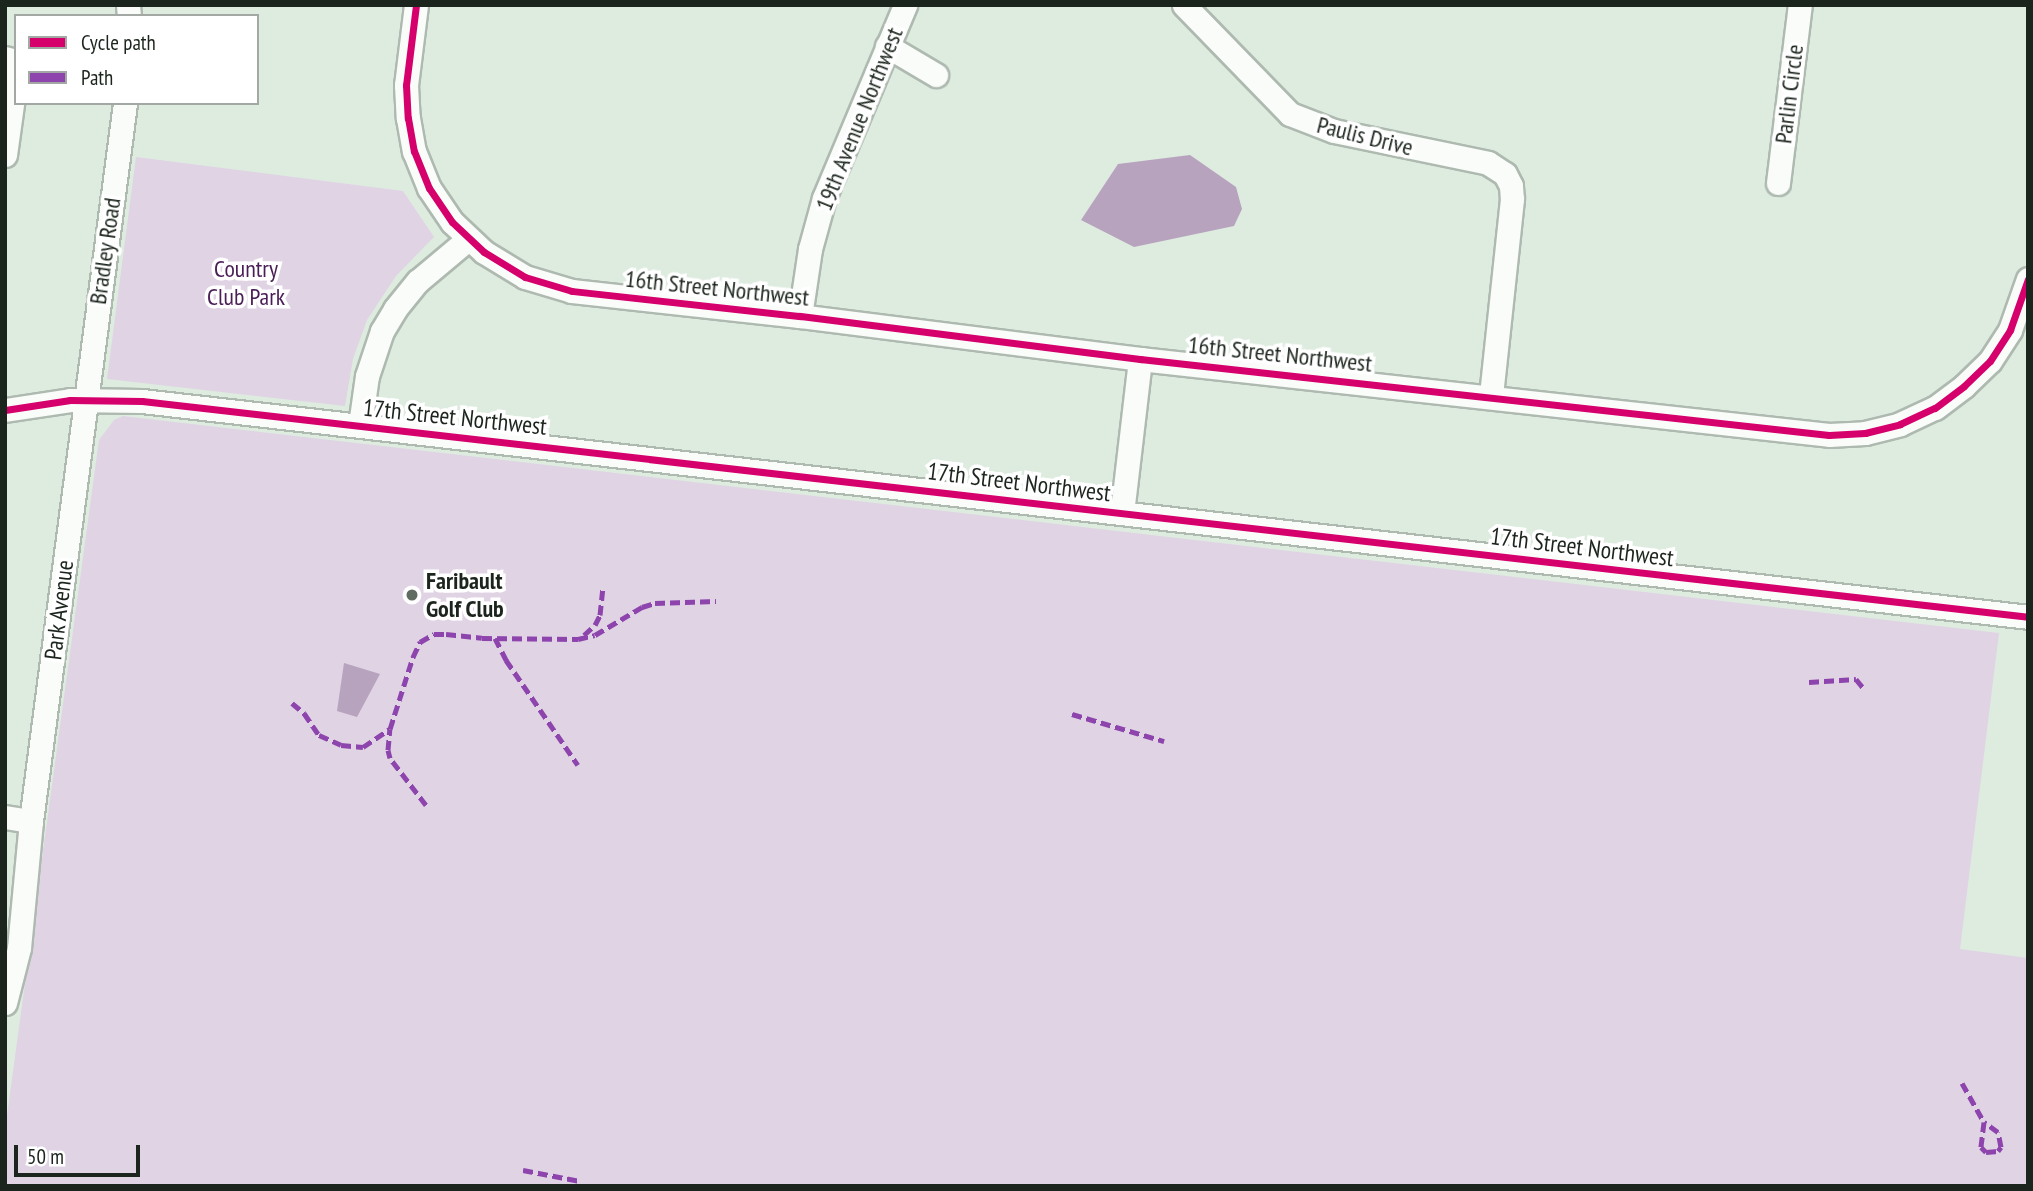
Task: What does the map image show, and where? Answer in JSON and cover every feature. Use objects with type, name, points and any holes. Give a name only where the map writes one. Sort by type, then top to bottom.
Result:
[{"type":"street","name":"16th Street Northwest","points":[[416,5],[407,85],[411,138],[429,188],[468,239],[513,271],[555,287],[588,294],[800,316],[1140,359],[1490,395],[1829,435],[1865,433],[1900,424],[1935,408],[1964,386],[1990,360],[2010,330],[2028,279]]},
{"type":"street","name":"19th Avenue Northwest","points":[[800,316],[810,249],[824,198],[905,5]]},
{"type":"street","name":"Paulis Drive","points":[[1184,5],[1290,114],[1334,131],[1488,163],[1505,174],[1511,187],[1511,200],[1490,395]]},
{"type":"street","name":"Parlin Circle","points":[[1778,183],[1800,5]]},
{"type":"street","points":[[887,46],[936,75]]},
{"type":"street","points":[[5,155],[14,90]]},
{"type":"street","name":"Bradley Road","points":[[85,399],[125,105]]},
{"type":"street","points":[[360,425],[372,358],[382,331],[395,309],[418,281],[468,239]]},
{"type":"street","points":[[1122,513],[1140,359]]},
{"type":"street","name":"17th Street Northwest","points":[[5,410],[85,399],[142,401],[2028,617]]},
{"type":"street","name":"Park Avenue","points":[[5,1003],[19,948],[31,821],[85,399]]},
{"type":"street","points":[[5,817],[31,821]]},
{"type":"street","name":"Park Avenue","points":[[5,930],[31,821]]},
{"type":"green space","name":"Country Club Park","points":[[136,157],[403,191],[434,237],[396,276],[367,320],[353,359],[345,406],[107,379]]},
{"type":"green space","name":"Faribault Golf Club","points":[[123,416],[1999,633],[1960,949],[2028,958],[2028,1186],[5,1186],[5,1130],[99,440],[114,420]]},
{"type":"shaded area","points":[[1190,155],[1236,187],[1242,209],[1234,226],[1134,247],[1081,220],[1118,164]]},
{"type":"shaded area","points":[[344,663],[380,674],[357,717],[337,711]]},
{"type":"marked path","points":[[584,635],[595,625],[600,615],[603,588]]},
{"type":"marked path","points":[[426,805],[390,758],[388,750],[390,729],[420,642],[434,634],[482,638],[578,639],[595,635],[642,607],[655,603],[716,601]]},
{"type":"marked path","points":[[495,638],[506,660],[578,765]]},
{"type":"marked path","points":[[1809,682],[1856,679],[1865,690]]},
{"type":"marked path","points":[[292,703],[304,713],[319,735],[341,745],[363,747],[390,729]]},
{"type":"marked path","points":[[1072,714],[1164,741]]},
{"type":"marked path","points":[[1962,1083],[1984,1122],[1981,1147],[1986,1152],[1998,1151],[2001,1147],[1998,1132],[1984,1122]]},
{"type":"marked path","points":[[523,1170],[580,1181]]},
{"type":"cycle path","points":[[416,5],[406,85],[408,118],[414,151],[429,188],[452,222],[484,252],[525,277],[572,291],[800,316],[1140,359],[1829,435],[1865,433],[1900,424],[1935,408],[1964,386],[1990,361],[2010,330],[2028,279]]},
{"type":"cycle path","points":[[5,410],[70,400],[142,401],[2028,617]]},
{"type":"place","name":"Faribault Golf Club","points":[[412,595]]}]
